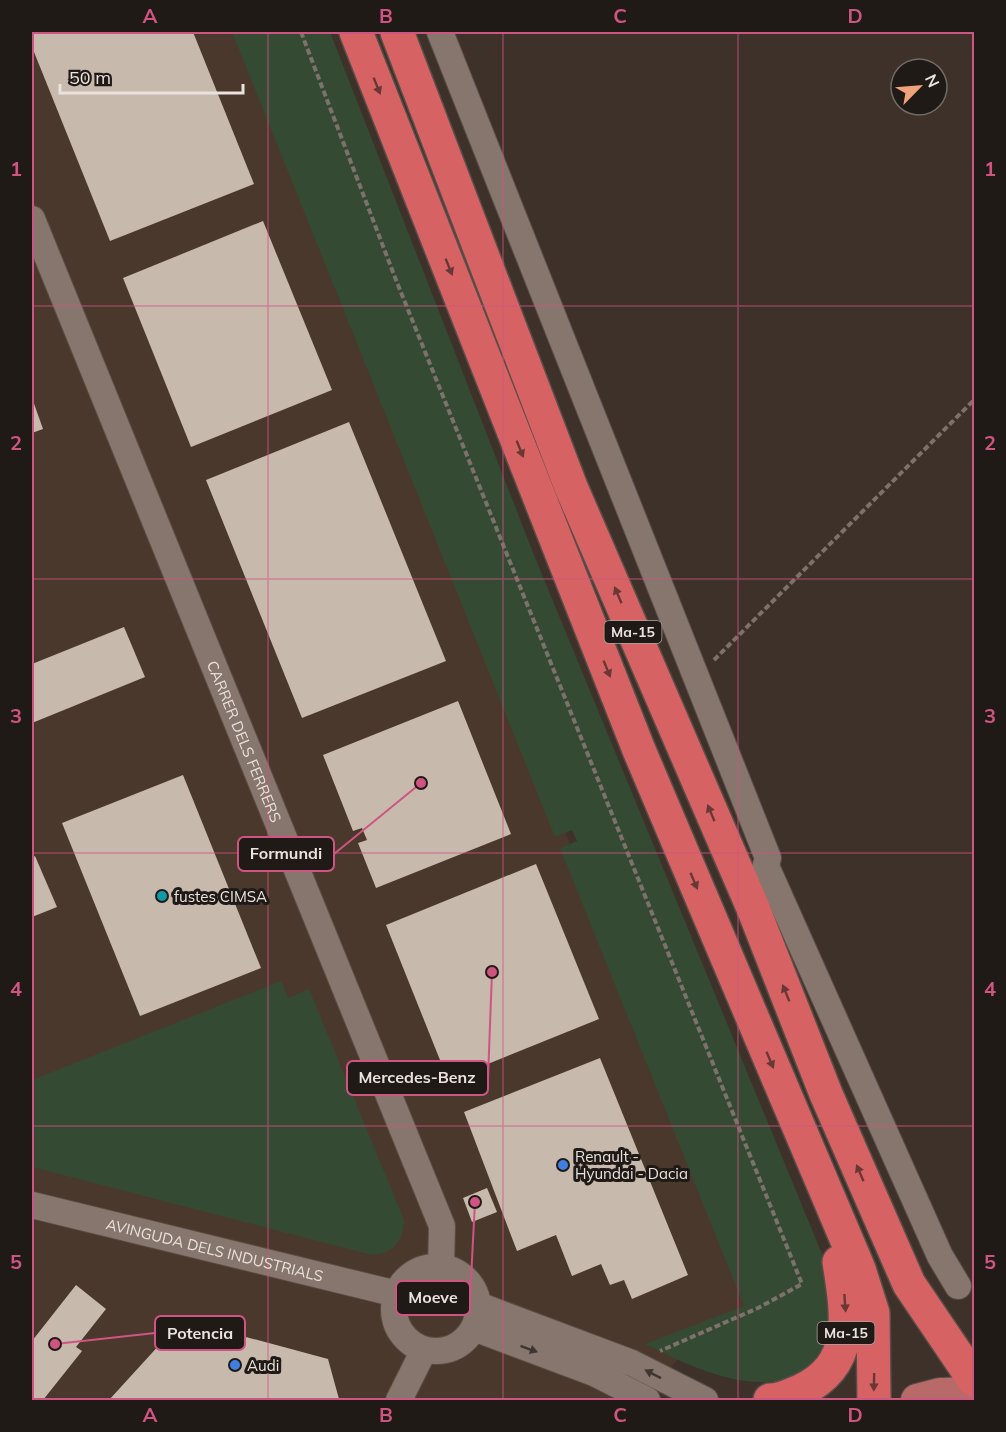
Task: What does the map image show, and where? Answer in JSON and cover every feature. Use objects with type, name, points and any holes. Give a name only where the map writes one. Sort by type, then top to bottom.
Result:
[{"type":"highway","name":"Ma-15","points":[[356,32],[639,750],[859,1269],[873,1313],[874,1401]]},
{"type":"highway","name":"Ma-15","points":[[397,32],[571,487],[753,908],[826,1094],[909,1284],[975,1380]]},
{"type":"highway","name":"Ma-15","points":[[770,1401],[779,1400],[813,1385],[833,1365],[846,1337],[846,1303],[839,1263],[840,1225]]},
{"type":"highway","name":"Ma-15","points":[[884,1227],[975,1349]]},
{"type":"main road","points":[[917,1401],[940,1394],[975,1393]]},
{"type":"street","points":[[440,32],[768,858],[753,908]]},
{"type":"street","name":"CARRER DELS FERRERS","points":[[32,219],[442,1226],[441,1268]]},
{"type":"street","points":[[765,866],[940,1256],[958,1286]]},
{"type":"street","name":"AVINGUDA DELS INDUSTRIALS","points":[[32,1205],[397,1294]]},
{"type":"street","points":[[427,1268],[441,1268],[454,1272],[466,1280],[474,1291],[476,1316],[465,1340],[453,1348],[439,1352],[424,1350],[412,1344],[396,1322],[394,1308],[397,1294],[404,1282],[414,1273],[427,1268]]},
{"type":"street","points":[[476,1316],[632,1363],[705,1401]]},
{"type":"street","points":[[476,1316],[647,1401]]},
{"type":"street","points":[[399,1401],[424,1350]]},
{"type":"path","points":[[301,32],[396,280],[802,1284],[758,1308],[632,1363]]},
{"type":"path","points":[[696,678],[975,400]]},
{"type":"shaded area","points":[[32,32],[245,32],[757,1311],[689,1347],[641,1400],[32,1400]]},
{"type":"green space","points":[[232,32],[330,32],[534,555],[834,1283],[825,1287],[830,1319],[825,1343],[804,1369],[784,1379],[761,1382],[737,1380],[688,1364],[645,1344],[744,1306],[560,848],[577,841],[572,830],[555,837]]},
{"type":"green space","points":[[281,981],[288,998],[309,989],[404,1220],[398,1241],[389,1250],[383,1253],[368,1254],[32,1167],[32,1080]]},
{"type":"building","points":[[32,32],[193,32],[254,184],[110,241],[32,47]]},
{"type":"building","points":[[263,221],[332,390],[191,447],[123,278]]},
{"type":"building","points":[[32,398],[43,429],[32,433]]},
{"type":"building","points":[[349,422],[446,661],[302,718],[206,480]]},
{"type":"building","points":[[124,627],[145,677],[32,723],[32,664]]},
{"type":"building","points":[[458,701],[511,834],[376,888],[358,843],[367,840],[362,828],[353,831],[323,755]]},
{"type":"building","name":"fustes CIMSA","points":[[183,775],[261,968],[140,1016],[62,823]]},
{"type":"building","points":[[35,856],[57,907],[32,917],[32,858]]},
{"type":"building","points":[[536,864],[599,1019],[448,1080],[386,925]]},
{"type":"building","name":"Renault - Hyundai - Dacia","points":[[600,1058],[688,1275],[632,1299],[624,1280],[610,1285],[601,1264],[572,1276],[556,1235],[517,1251],[464,1112]]},
{"type":"building","points":[[487,1188],[497,1212],[472,1222],[463,1198]]},
{"type":"building","points":[[76,1285],[106,1309],[76,1347],[82,1351],[43,1400],[32,1400],[32,1341]]},
{"type":"building","name":"Audi","points":[[183,1319],[218,1351],[235,1334],[328,1359],[339,1399],[109,1400]]},
{"type":"place","name":"Formundi","points":[[421,783]]},
{"type":"place","name":"fustes CIMSA","points":[[162,896]]},
{"type":"place","name":"Mercedes-Benz","points":[[492,972]]},
{"type":"place","name":"Renault - Hyundai - Dacia","points":[[563,1165]]},
{"type":"place","name":"Moeve","points":[[475,1202]]},
{"type":"place","name":"Potencia","points":[[55,1344]]},
{"type":"place","name":"Audi","points":[[235,1365]]}]
